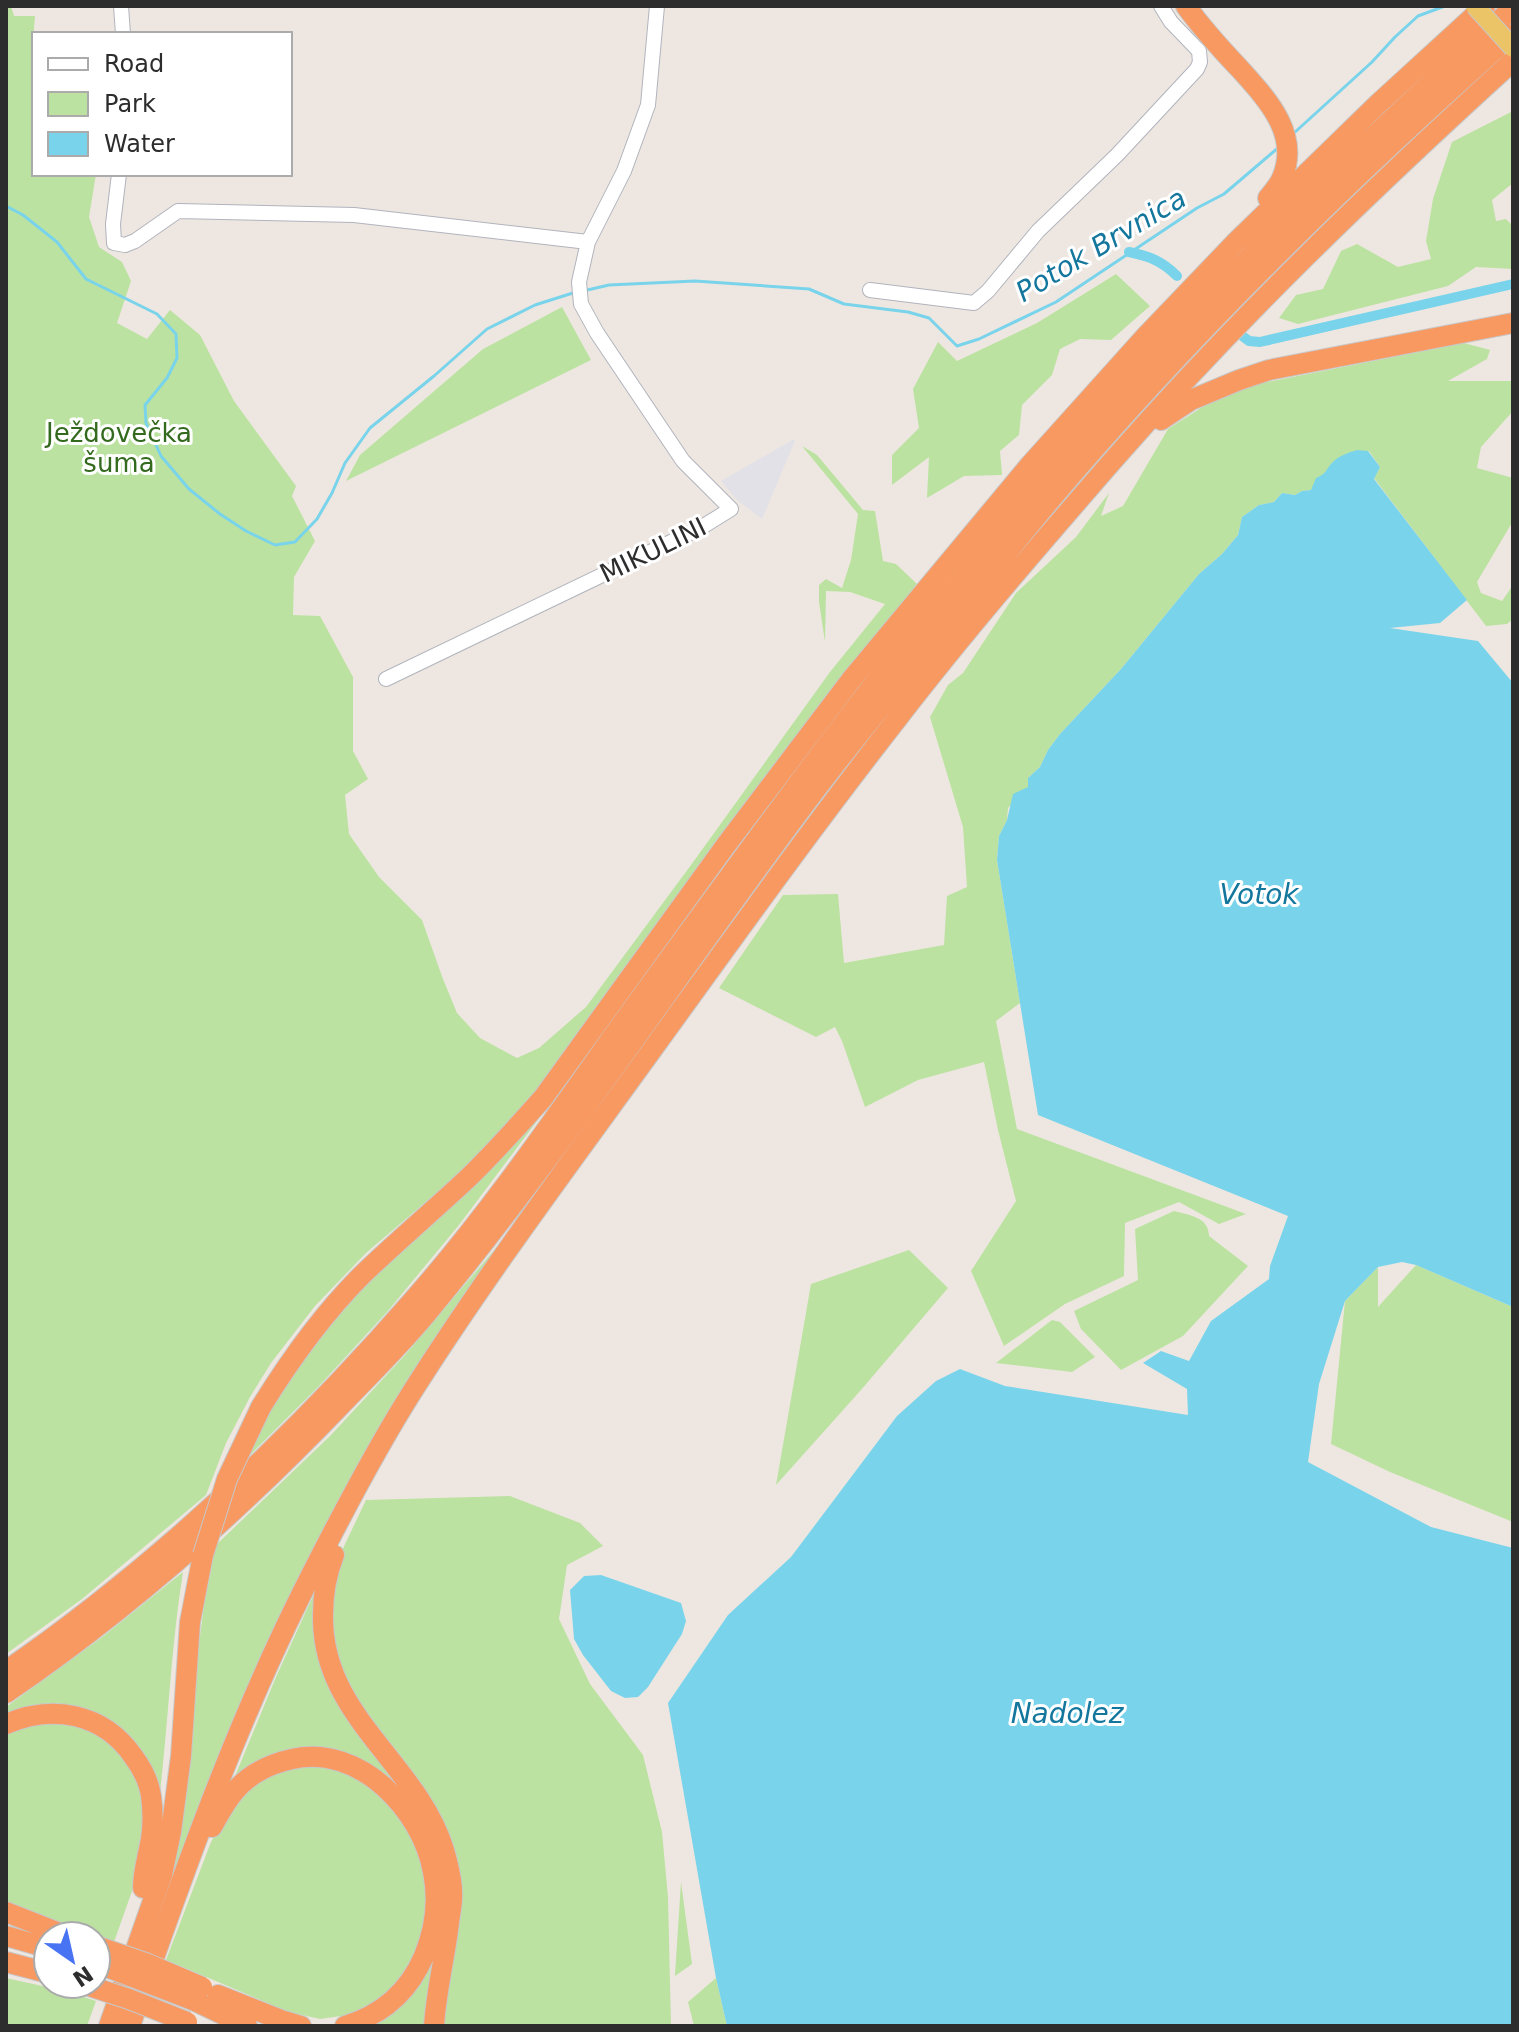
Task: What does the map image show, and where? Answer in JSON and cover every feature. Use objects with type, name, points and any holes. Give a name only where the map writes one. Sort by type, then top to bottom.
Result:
[{"type":"highway","points":[[1186,6],[1266,99],[1283,125],[1287,157],[1282,178],[1242,227],[1235,243]]},
{"type":"highway","points":[[109,2026],[162,1875],[171,1832],[190,1622],[203,1555],[232,1467],[261,1407],[293,1357],[361,1276],[468,1177],[543,1098],[726,845],[851,680],[1030,465],[1235,243],[1379,103],[1485,6]]},
{"type":"highway","points":[[6,1671],[190,1527],[294,1428],[417,1296],[513,1174],[867,692],[1047,476],[1103,411],[1233,274],[1397,113],[1513,8]]},
{"type":"highway","points":[[6,1693],[122,1608],[222,1523],[313,1435],[428,1312],[571,1128],[818,787],[1053,496],[1250,283],[1404,131],[1513,34]]},
{"type":"highway","points":[[130,2026],[223,1768],[265,1670],[371,1463],[410,1395],[453,1330],[770,886],[900,715],[1000,592],[1110,464],[1292,271],[1411,153],[1513,61]]},
{"type":"highway","points":[[1110,464],[1160,420],[1191,400],[1239,380],[1269,370],[1513,323]]},
{"type":"highway","points":[[371,1463],[370,1482],[326,1575],[322,1627],[326,1655],[342,1694],[422,1804],[444,1850],[453,1894],[434,2026]]},
{"type":"highway","points":[[96,2026],[136,1914],[154,1850],[164,1804],[174,1726],[184,1710]]},
{"type":"highway","points":[[6,1724],[32,1715],[65,1714],[95,1724],[128,1748],[141,1768],[150,1792],[151,1840],[143,1872],[143,1888]]},
{"type":"highway","points":[[197,1839],[210,1831],[235,1790],[271,1765],[299,1758],[318,1757],[353,1766],[384,1787],[402,1806],[428,1852],[436,1890],[433,1927],[422,1959],[407,1986],[372,2016],[345,2026]]},
{"type":"highway","points":[[6,1912],[32,1922]]},
{"type":"highway","points":[[6,1925],[32,1931]]},
{"type":"highway","points":[[6,1936],[32,1943]]},
{"type":"highway","points":[[112,1952],[148,1964],[205,1994],[278,2026]]},
{"type":"highway","points":[[6,1962],[32,1971]]},
{"type":"highway","points":[[112,1968],[301,2026]]},
{"type":"highway","points":[[6,1974],[32,1975]]},
{"type":"highway","points":[[112,1993],[191,2024]]},
{"type":"highway","points":[[205,1994],[247,2026]]},
{"type":"main road","points":[[1475,6],[1513,48]]},
{"type":"street","points":[[121,6],[123,32]]},
{"type":"street","points":[[119,176],[114,243],[125,245],[178,211],[354,215],[588,242],[624,171],[648,105],[657,6]]},
{"type":"street","points":[[870,290],[974,303],[988,291],[1038,231],[1117,155],[1197,69],[1199,51],[1171,22],[1161,6]]},
{"type":"street","name":"MIKULINI","points":[[386,679],[702,527],[731,509],[683,461],[581,304],[579,282],[588,242]]},
{"type":"shaded area","points":[[794,439],[762,519],[737,500],[721,481]]},
{"type":"green space","name":"Ježdovečka šuma","points":[[6,6],[11,6],[14,16],[35,16],[32,32],[32,176],[96,176],[89,217],[99,247],[122,262],[131,281],[117,323],[147,339],[170,310],[200,335],[234,401],[296,486],[292,496],[315,541],[294,577],[293,615],[320,616],[353,677],[353,751],[368,779],[345,795],[349,834],[379,877],[422,920],[457,1013],[480,1038],[517,1058],[539,1048],[586,1007],[830,672],[885,604],[850,592],[826,591],[825,642],[819,585],[826,579],[842,588],[851,560],[858,514],[802,446],[817,455],[863,510],[875,511],[883,561],[896,564],[917,584],[851,666],[545,1082],[469,1165],[366,1253],[315,1306],[271,1363],[250,1397],[226,1443],[206,1495],[82,1599],[6,1654]]},
{"type":"green space","points":[[1513,111],[1513,183],[1492,200],[1496,221],[1506,219],[1513,226],[1513,269],[1476,267],[1448,286],[1298,324],[1279,318],[1296,295],[1323,289],[1341,251],[1357,244],[1398,267],[1431,259],[1426,241],[1433,199],[1452,142]]},
{"type":"green space","points":[[1116,274],[1150,306],[1111,340],[1080,339],[1060,349],[1052,375],[1022,405],[1019,435],[1000,451],[1002,475],[964,476],[927,498],[929,457],[892,485],[892,455],[919,428],[913,389],[938,342],[957,361],[1037,323]]},
{"type":"green space","points":[[562,307],[591,360],[346,481],[360,455],[483,349]]},
{"type":"green space","points":[[1464,343],[1490,350],[1487,359],[1448,381],[1513,381],[1513,411],[1481,447],[1477,468],[1513,478],[1513,521],[1477,582],[1481,593],[1502,601],[1513,585],[1513,619],[1507,624],[1486,626],[1374,478],[1380,467],[1369,451],[1332,463],[1312,490],[1295,495],[1282,493],[1274,502],[1259,505],[1242,517],[1238,535],[1199,574],[1121,669],[1060,734],[1040,767],[1028,778],[1028,787],[1008,808],[1007,820],[999,836],[997,860],[1020,1003],[996,1021],[1017,1129],[1246,1214],[1219,1224],[1179,1202],[1125,1223],[1124,1276],[1065,1304],[1004,1346],[971,1271],[1016,1201],[984,1062],[918,1080],[865,1107],[835,1027],[816,1037],[719,988],[783,895],[838,894],[844,963],[944,945],[947,896],[967,887],[963,827],[930,717],[948,685],[963,673],[1016,593],[1076,537],[1109,493],[1101,516],[1123,506],[1168,429],[1215,399],[1257,384]]},
{"type":"green space","points":[[1080,421],[861,682],[754,822],[598,1040],[459,1225],[387,1312],[242,1463],[286,1383],[345,1305],[449,1203],[854,686]]},
{"type":"green space","points":[[537,1194],[419,1363],[158,1920],[183,1821],[199,1644],[216,1545],[331,1435],[406,1354]]},
{"type":"green space","points":[[1174,1211],[1202,1221],[1209,1236],[1248,1266],[1183,1336],[1121,1370],[1081,1329],[1074,1311],[1138,1280],[1135,1229]]},
{"type":"green space","points":[[909,1250],[948,1288],[776,1485],[811,1284]]},
{"type":"green space","points":[[1416,1265],[1513,1307],[1513,1522],[1390,1472],[1331,1444],[1345,1301],[1378,1267],[1378,1307]]},
{"type":"green space","points":[[1052,1320],[1060,1322],[1095,1357],[1072,1372],[996,1363]]},
{"type":"green space","points":[[510,1496],[580,1523],[603,1546],[567,1565],[559,1619],[590,1684],[643,1755],[662,1832],[668,1897],[671,2026],[442,2026],[459,1901],[343,1681],[328,1621],[337,1561],[366,1500]]},
{"type":"green space","points":[[183,1572],[157,1816],[113,1726],[6,1715],[6,1707],[101,1638]]},
{"type":"green space","points":[[318,1585],[313,1614],[317,1646],[414,1804],[348,1757],[233,1781]]},
{"type":"green space","points":[[41,1719],[93,1729],[129,1760],[146,1807],[137,1877],[114,1942],[112,1920],[48,1920],[6,1903],[6,1732]]},
{"type":"green space","points":[[315,1764],[358,1775],[403,1819],[423,1859],[428,1899],[419,1947],[402,1978],[373,2005],[355,2014],[320,2019],[289,2012],[166,1960],[211,1842],[225,1816],[249,1787],[282,1769]]},
{"type":"green space","points":[[443,1881],[426,2026],[362,2026],[394,2007]]},
{"type":"green space","points":[[681,1882],[692,1964],[675,1976],[675,1975]]},
{"type":"green space","points":[[6,1978],[32,1984],[32,2000],[96,2001],[87,2026],[6,2026]]},
{"type":"green space","points":[[716,1978],[727,2026],[694,2026],[688,2002]]},
{"type":"water","name":"Nadolez","points":[[1357,450],[1368,451],[1380,467],[1374,479],[1467,600],[1440,623],[1390,628],[1478,641],[1513,683],[1513,1307],[1416,1265],[1402,1262],[1378,1267],[1345,1301],[1319,1384],[1308,1462],[1431,1527],[1513,1548],[1513,2026],[727,2026],[668,1703],[728,1615],[791,1557],[897,1416],[936,1381],[960,1369],[1005,1386],[1188,1415],[1187,1389],[1143,1363],[1161,1351],[1189,1361],[1211,1321],[1269,1279],[1270,1266],[1288,1216],[1038,1115],[997,860],[999,836],[1007,820],[1013,794],[1028,787],[1028,778],[1040,767],[1060,734],[1121,669],[1199,574],[1238,535],[1242,517],[1259,505],[1274,502],[1282,493],[1295,495],[1311,490],[1316,478],[1324,474],[1334,461]]},
{"type":"water","points":[[601,1575],[681,1603],[686,1621],[682,1634],[648,1687],[638,1697],[625,1698],[611,1691],[574,1639],[570,1590],[584,1576]]},
{"type":"waterway","name":"Potok Brvnica","points":[[1294,133],[1418,16],[1445,6]]},
{"type":"waterway","name":"Potok Brvnica","points":[[583,291],[609,285],[695,281],[809,289],[844,304],[908,312],[929,318],[957,346],[979,339],[1056,302],[1197,208],[1224,194],[1279,147]]},
{"type":"waterway","name":"Potok Brvnica","points":[[6,206],[23,215],[57,242],[86,279],[157,314],[176,334],[177,358],[167,378],[145,405],[146,423],[161,456],[189,489],[220,514],[275,545],[295,542],[317,519],[345,463],[370,428],[487,329],[535,305],[576,292]]},
{"type":"waterway","points":[[1129,252],[1155,260],[1177,276]]},
{"type":"waterway","points":[[1241,335],[1249,341],[1260,342],[1513,284]]},
{"type":"water label","name":"Votok","points":[[1259,894]]}]
